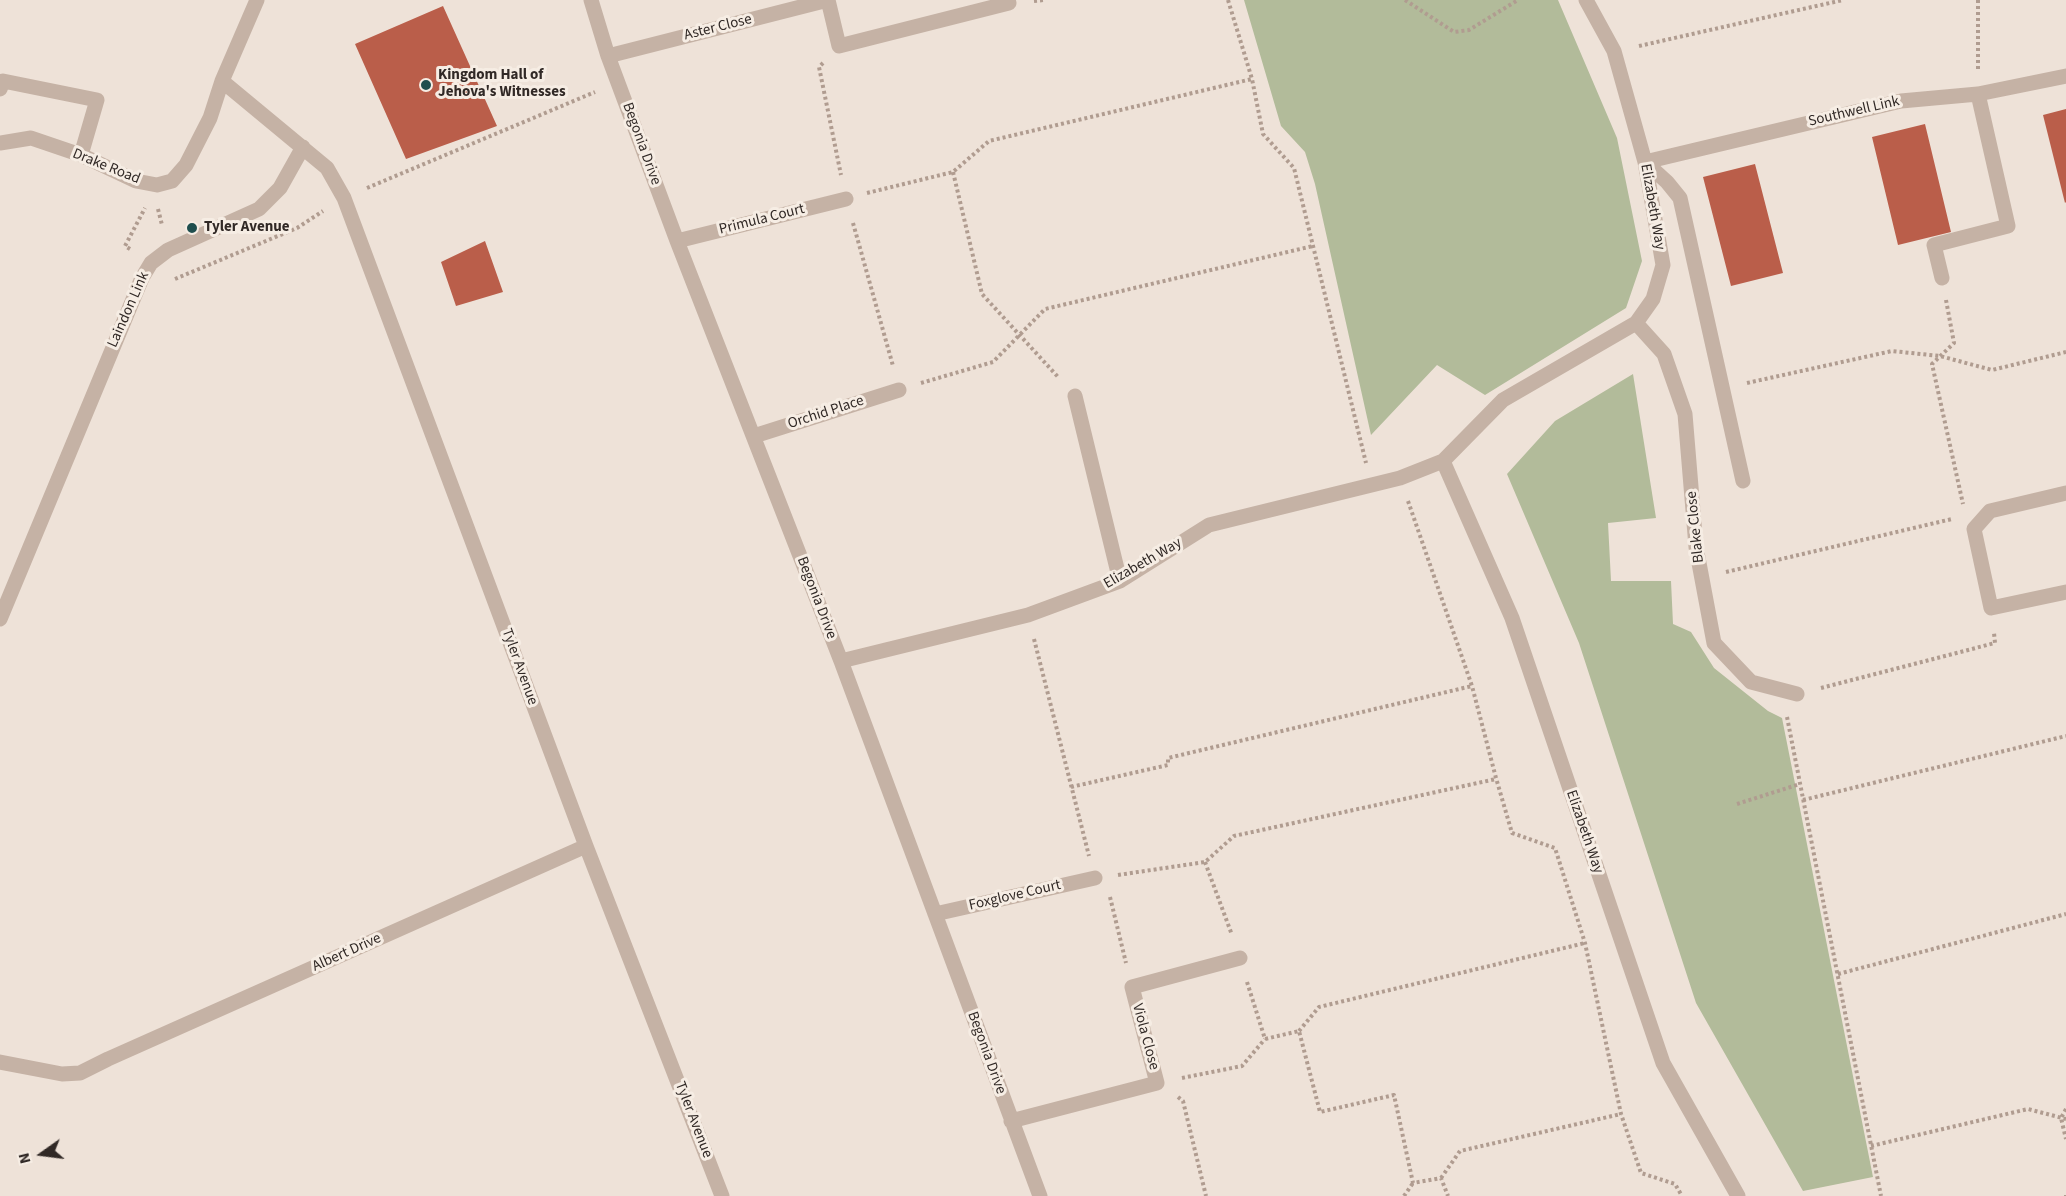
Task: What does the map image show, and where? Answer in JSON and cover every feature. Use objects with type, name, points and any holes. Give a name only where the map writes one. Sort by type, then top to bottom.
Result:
[{"type":"street","points":[[256,0],[222,81],[303,147]]},
{"type":"street","name":"Begonia Drive","points":[[591,0],[608,56],[677,241],[841,661],[1040,1196]]},
{"type":"street","name":"Aster Close","points":[[608,56],[828,0],[839,46]]},
{"type":"street","points":[[839,46],[1009,3],[1008,0]]},
{"type":"street","name":"Elizabeth Way","points":[[841,661],[1028,615],[1119,581],[1209,525],[1371,486],[1400,478],[1443,461],[1503,400],[1636,323],[1653,300],[1663,265],[1645,162],[1614,51],[1586,0]]},
{"type":"street","name":"Southwell Link","points":[[1645,162],[1901,100],[1977,94],[2066,76]]},
{"type":"street","points":[[0,89],[3,81],[97,100],[81,155]]},
{"type":"street","name":"Drake Road","points":[[0,143],[31,138],[81,155],[136,182],[157,185],[172,181],[186,165],[210,118],[222,81]]},
{"type":"street","points":[[1942,278],[1934,245],[2008,226],[1977,94]]},
{"type":"street","name":"Tyler Avenue","points":[[303,147],[327,168],[344,198],[586,846],[722,1196]]},
{"type":"street","name":"Laindon Link","points":[[0,619],[142,278],[151,263],[168,250],[259,209],[280,188],[303,147]]},
{"type":"street","points":[[1645,162],[1667,182],[1680,198],[1743,481]]},
{"type":"street","name":"Primula Court","points":[[677,241],[846,199]]},
{"type":"street","name":"Blake Close","points":[[1636,323],[1664,354],[1685,414],[1696,547],[1714,643],[1751,682],[1797,694]]},
{"type":"street","name":"Orchid Place","points":[[754,436],[899,390]]},
{"type":"street","points":[[1075,396],[1119,581]]},
{"type":"street","name":"Elizabeth Way","points":[[1443,461],[1512,618],[1663,1063],[1738,1196]]},
{"type":"street","points":[[2066,493],[1989,510],[1974,530],[1991,608],[2066,592]]},
{"type":"street","name":"Albert Drive","points":[[0,1062],[62,1074],[80,1073],[586,846]]},
{"type":"street","name":"Foxglove Court","points":[[934,914],[1100,878]]},
{"type":"street","name":"Viola Close","points":[[1011,1121],[1158,1083],[1132,987],[1240,958]]},
{"type":"path","points":[[1228,0],[1252,79],[1263,134],[1294,168],[1371,486]]},
{"type":"path","points":[[1405,0],[1454,32],[1469,30],[1518,0]]},
{"type":"path","points":[[1614,51],[1843,0]]},
{"type":"path","points":[[1977,94],[1978,0]]},
{"type":"path","points":[[839,46],[819,67],[846,199],[899,390],[993,362],[1045,309],[1313,246]]},
{"type":"path","points":[[846,199],[953,172],[989,141],[1252,79]]},
{"type":"path","points":[[157,185],[125,246],[172,280],[297,228],[344,198],[618,82]]},
{"type":"path","points":[[953,172],[982,294],[1075,396]]},
{"type":"path","points":[[1942,278],[1954,343],[1932,364],[1966,516]]},
{"type":"path","points":[[1723,389],[1892,351],[1940,356],[1992,370],[2066,352]]},
{"type":"path","points":[[1400,478],[1472,686],[1512,833],[1555,848],[1585,943],[1621,1114],[1641,1173],[1675,1184],[1682,1196]]},
{"type":"path","points":[[1702,578],[1989,510]]},
{"type":"path","points":[[1797,694],[1995,643],[1991,608]]},
{"type":"path","points":[[1028,615],[1071,787],[1132,987]]},
{"type":"path","points":[[1071,787],[1168,765],[1168,758],[1472,686]]},
{"type":"path","points":[[1781,690],[1881,1196]]},
{"type":"path","points":[[1803,800],[2066,736]]},
{"type":"path","points":[[1100,878],[1205,862],[1234,836],[1496,778]]},
{"type":"path","points":[[1737,804],[1800,784]]},
{"type":"path","points":[[1205,862],[1240,958],[1265,1039]]},
{"type":"path","points":[[1838,974],[2066,914]]},
{"type":"path","points":[[1158,1083],[1242,1066],[1265,1039],[1299,1031],[1319,1007],[1585,943]]},
{"type":"path","points":[[1299,1031],[1320,1112],[1394,1095],[1413,1183]]},
{"type":"path","points":[[1158,1083],[1183,1101],[1206,1196]]},
{"type":"path","points":[[1871,1146],[2028,1109],[2064,1118]]},
{"type":"path","points":[[2066,1109],[2064,1118],[2066,1139]]},
{"type":"path","points":[[1404,1196],[1413,1183],[1441,1178],[1460,1151],[1621,1114]]},
{"type":"path","points":[[1441,1178],[1448,1196]]},
{"type":"green space","points":[[1244,0],[1558,0],[1617,138],[1642,261],[1626,308],[1485,395],[1437,365],[1371,435],[1315,184],[1305,152],[1281,126]]},
{"type":"green space","points":[[1633,374],[1656,518],[1608,523],[1611,581],[1671,581],[1673,624],[1691,632],[1714,668],[1768,711],[1782,718],[1873,1177],[1803,1191],[1696,1003],[1579,643],[1507,474],[1555,421]]},
{"type":"building","name":"Kingdom Hall of Jehova's Witnesses","points":[[443,6],[497,126],[406,159],[355,44]]},
{"type":"building","points":[[2066,109],[2066,202],[2065,203],[2043,115]]},
{"type":"building","points":[[1925,124],[1951,232],[1898,245],[1872,137]]},
{"type":"building","points":[[1755,164],[1783,273],[1731,286],[1703,177]]},
{"type":"building","points":[[485,241],[503,292],[456,306],[441,262]]},
{"type":"place","name":"Kingdom Hall of Jehova's Witnesses","points":[[426,85]]},
{"type":"place","name":"Tyler Avenue","points":[[192,228]]}]
